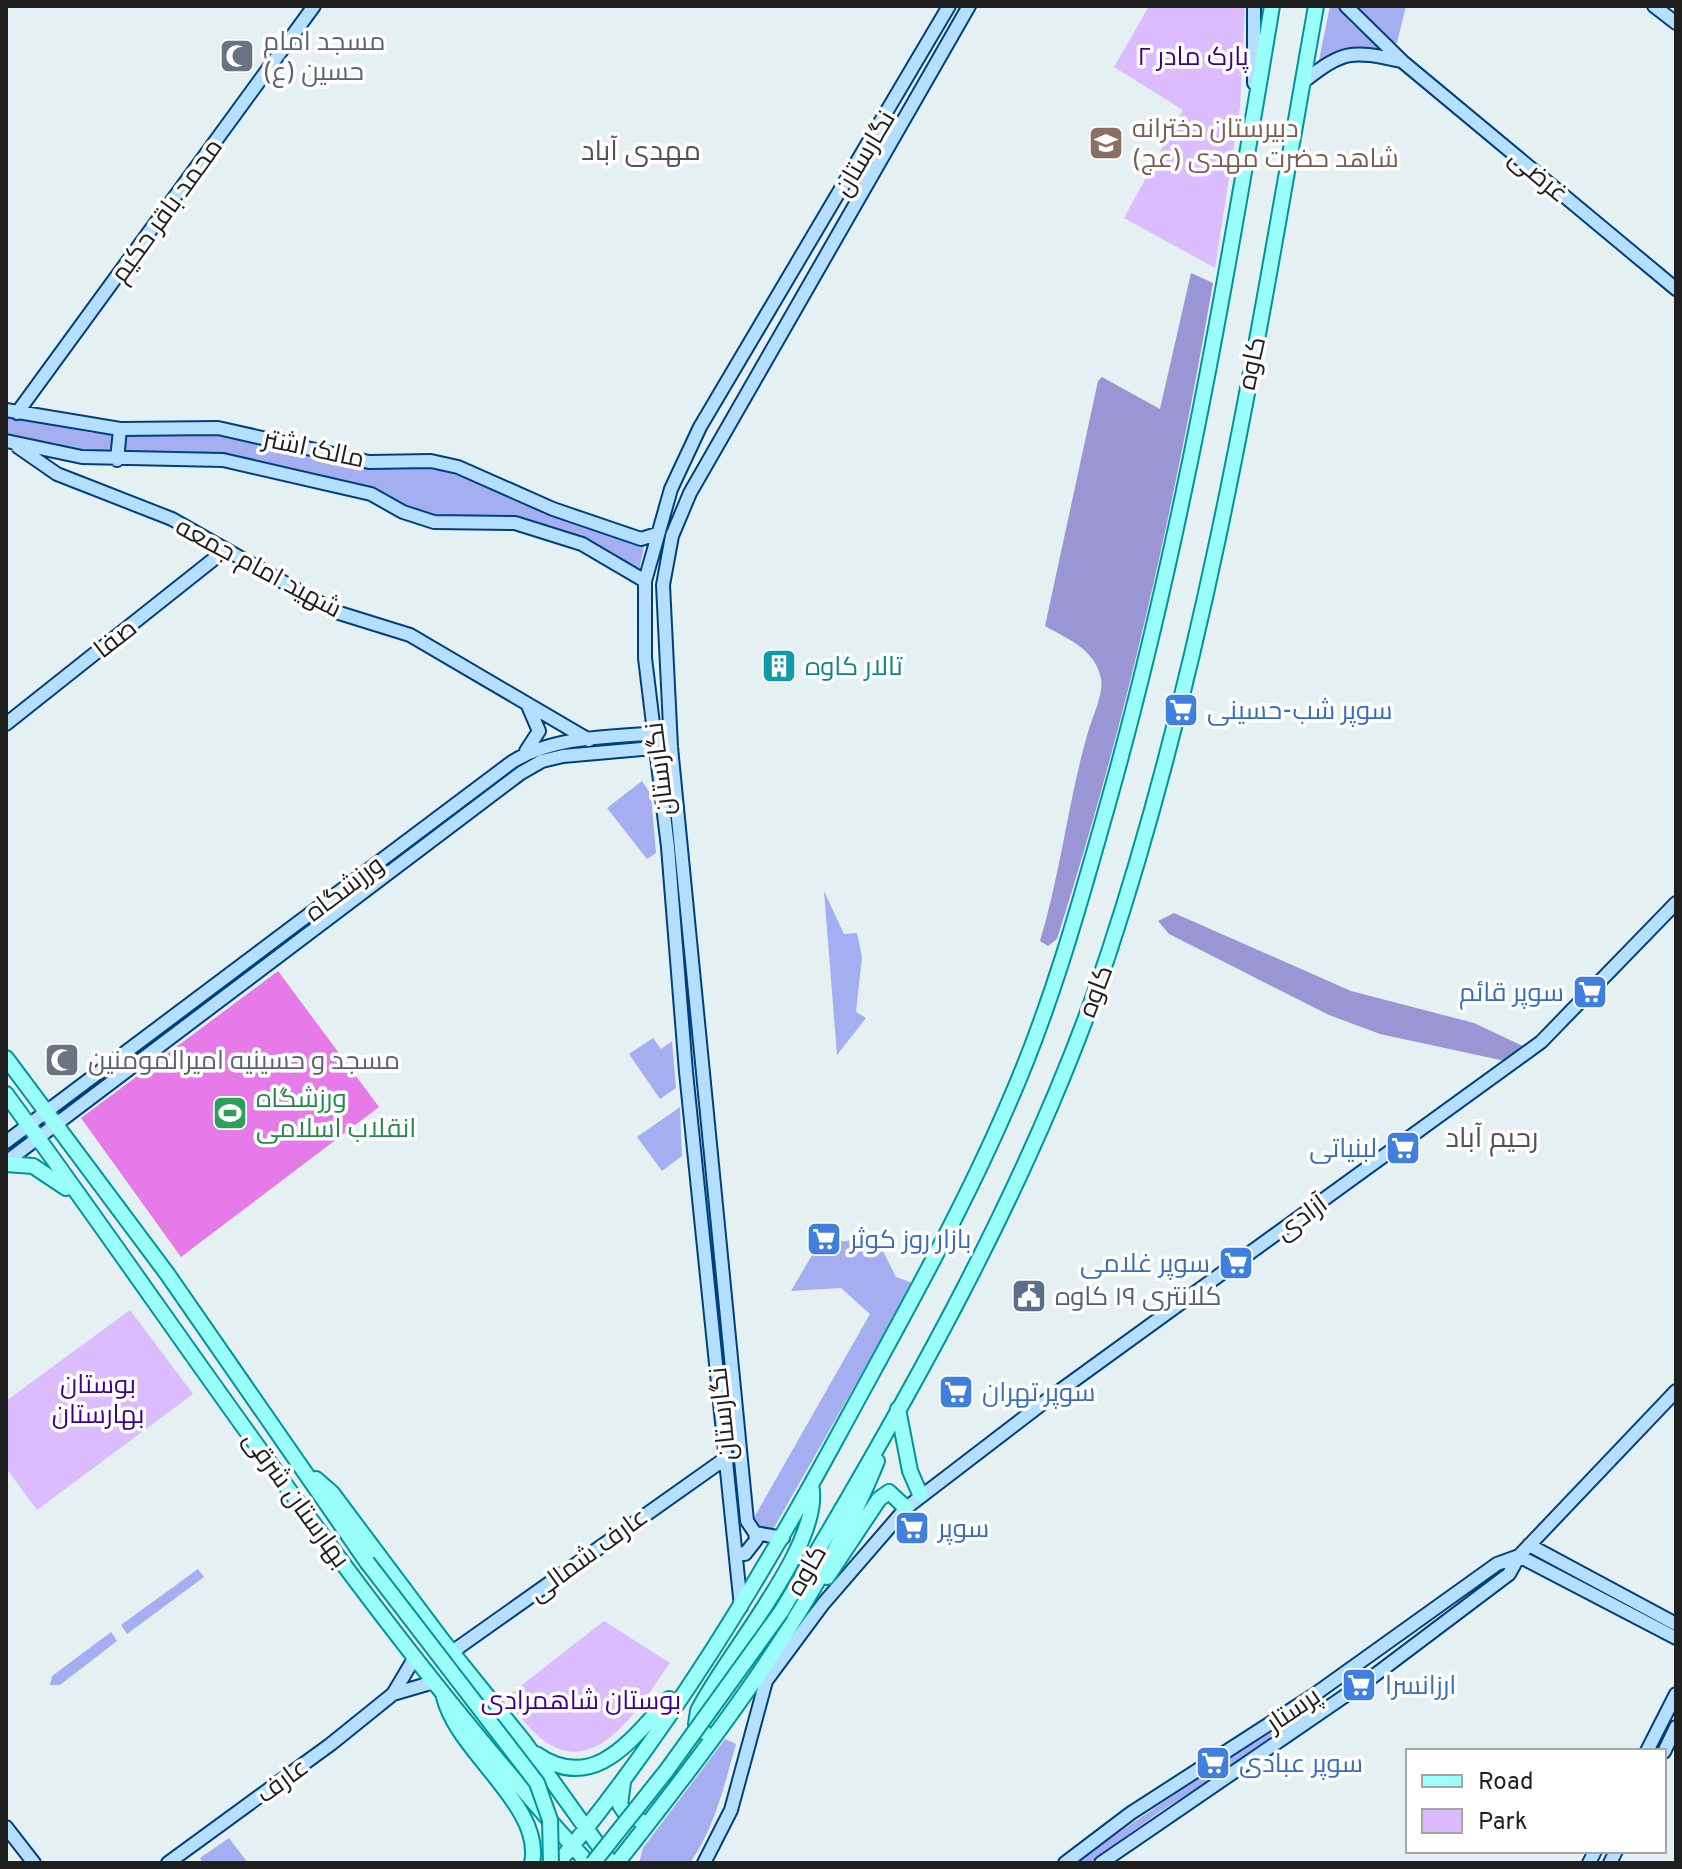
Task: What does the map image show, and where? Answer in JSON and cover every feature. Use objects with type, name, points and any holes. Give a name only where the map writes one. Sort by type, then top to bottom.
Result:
[{"type":"main road","name":"کاوه","points":[[595,1858],[586,1830],[741,1607],[783,1538],[924,1278],[1008,1106],[1070,940],[1151,651],[1254,115],[1272,6]]},
{"type":"main road","name":"کاوه","points":[[558,1863],[595,1858],[667,1770],[781,1612],[898,1409],[1008,1195],[1042,1121],[1109,952],[1191,661],[1259,328],[1316,6]]},
{"type":"main road","points":[[6,1058],[45,1111]]},
{"type":"main road","points":[[6,1094],[28,1124]]},
{"type":"main road","name":"بهارستان شرقی","points":[[45,1111],[168,1275],[367,1562],[537,1783],[550,1820],[551,1863]]},
{"type":"main road","name":"بهارستان شرقی","points":[[28,1124],[274,1469],[415,1657],[475,1733],[595,1858]]},
{"type":"main road","points":[[6,1163],[43,1170],[86,1205]]},
{"type":"main road","points":[[898,1409],[907,1462],[920,1494]]},
{"type":"main road","points":[[777,1645],[861,1501],[898,1409]]},
{"type":"main road","name":"بهارستان شرقی","points":[[301,1465],[332,1493],[525,1743],[586,1830],[595,1858]]},
{"type":"main road","points":[[716,1731],[700,1730],[696,1724],[698,1711],[760,1615],[812,1518],[815,1499],[811,1485]]},
{"type":"main road","points":[[630,1863],[633,1842],[716,1731],[879,1499],[889,1492],[906,1508]]},
{"type":"main road","points":[[525,1743],[548,1762],[578,1768],[594,1766],[628,1745],[696,1672]]},
{"type":"main road","points":[[439,1688],[449,1718],[523,1818],[536,1846],[532,1863]]},
{"type":"main road","points":[[475,1733],[500,1753],[512,1748],[509,1730],[488,1697]]},
{"type":"main road","points":[[624,1778],[620,1805],[638,1821],[649,1821]]},
{"type":"main road","points":[[595,1858],[633,1842]]},
{"type":"street","name":"محمد باقر حکیم","points":[[12,412],[314,6]]},
{"type":"street","name":"نگارستان","points":[[741,1607],[688,1093],[668,847],[645,658],[645,581],[671,489],[708,413],[949,6]]},
{"type":"street","name":"نگارستان","points":[[755,1533],[747,1521],[671,747],[663,585],[672,536],[690,493],[969,6]]},
{"type":"street","points":[[1254,6],[1254,115]]},
{"type":"street","name":"غرضی","points":[[1346,6],[1403,62],[1676,289]]},
{"type":"street","points":[[1654,6],[1676,23]]},
{"type":"street","points":[[940,22],[947,29],[955,29]]},
{"type":"street","points":[[929,40],[936,39],[941,51]]},
{"type":"street","points":[[1303,82],[1336,56],[1368,54],[1403,62]]},
{"type":"street","name":"مالک اشتر","points":[[12,412],[120,429],[218,428],[369,462],[431,461],[458,467],[553,509],[641,539],[657,534]]},
{"type":"street","points":[[708,413],[727,426]]},
{"type":"street","points":[[117,460],[120,429]]},
{"type":"street","name":"مالک اشتر","points":[[9,442],[82,457],[117,460],[223,460],[371,494],[403,512],[434,522],[515,523],[582,544],[645,581]]},
{"type":"street","name":"شهید امام جمعه","points":[[9,442],[57,474],[172,519],[336,612],[410,635],[590,740]]},
{"type":"street","name":"صفا","points":[[6,724],[224,551]]},
{"type":"street","points":[[523,756],[539,731],[536,717],[525,703]]},
{"type":"street","name":"ورزشگاه","points":[[6,1163],[521,773],[542,761],[655,740],[670,732]]},
{"type":"street","name":"ورزشگاه","points":[[6,1142],[535,748],[590,740],[655,740]]},
{"type":"street","points":[[655,740],[671,747]]},
{"type":"street","name":"آزادی","points":[[704,1863],[731,1810],[766,1681],[823,1604],[920,1494],[1541,1042],[1676,903]]},
{"type":"street","points":[[688,1093],[705,1091]]},
{"type":"street","name":"پرستار","points":[[1101,1863],[1136,1836],[1371,1678],[1509,1574],[1529,1545],[1676,1391]]},
{"type":"street","name":"عارف شمالی","points":[[452,1652],[726,1458]]},
{"type":"street","points":[[736,1553],[745,1554],[752,1549],[755,1533],[783,1538]]},
{"type":"street","points":[[1529,1545],[1676,1624]]},
{"type":"street","points":[[1519,1556],[1676,1638]]},
{"type":"street","name":"پرستار","points":[[1065,1863],[1131,1813],[1304,1702],[1497,1564],[1519,1556]]},
{"type":"street","points":[[393,1694],[415,1657]]},
{"type":"street","points":[[393,1694],[439,1688]]},
{"type":"street","name":"عارف","points":[[168,1863],[331,1744],[393,1694]]},
{"type":"street","points":[[1648,1749],[1676,1694]]},
{"type":"street","points":[[1665,1749],[1676,1727]]},
{"type":"street","points":[[6,1827],[34,1863]]},
{"type":"shaded area","points":[[1330,6],[1338,6],[1351,23],[1387,54],[1344,52],[1318,65]]},
{"type":"shaded area","points":[[1354,6],[1406,6],[1397,43],[1389,42]]},
{"type":"shaded area","points":[[1191,273],[1213,283],[1165,531],[1105,777],[1057,939],[1048,946],[1040,941],[1101,679],[1087,653],[1045,626],[1098,381],[1102,377],[1160,409]]},
{"type":"shaded area","points":[[6,416],[92,433],[219,434],[374,468],[404,466],[455,472],[644,547],[639,571],[564,532],[516,515],[432,516],[279,468],[78,452],[6,436]]},
{"type":"shaded area","points":[[642,781],[651,795],[656,853],[647,859],[607,808]]},
{"type":"shaded area","points":[[824,891],[844,934],[857,933],[862,957],[856,1012],[866,1018],[837,1055]]},
{"type":"shaded area","points":[[1174,913],[1351,991],[1474,1023],[1527,1048],[1505,1061],[1380,1034],[1329,1015],[1169,934],[1158,921]]},
{"type":"shaded area","name":"ورزشگاه انقلاب اسلامی","points":[[278,971],[379,1107],[181,1257],[81,1118]]},
{"type":"shaded area","points":[[653,1038],[661,1049],[672,1041],[676,1088],[660,1099],[629,1054]]},
{"type":"shaded area","points":[[680,1107],[682,1156],[662,1171],[637,1137]]},
{"type":"shaded area","points":[[858,1240],[860,1248],[882,1249],[896,1277],[913,1283],[775,1526],[770,1531],[755,1527],[752,1521],[870,1314],[841,1288],[791,1291],[819,1243]]},
{"type":"shaded area","points":[[198,1569],[204,1577],[127,1634],[121,1625]]},
{"type":"shaded area","points":[[111,1632],[117,1641],[60,1685],[50,1685],[52,1676]]},
{"type":"shaded area","points":[[1269,1730],[1272,1735],[1264,1745],[1158,1813],[1089,1863],[1074,1863]]},
{"type":"shaded area","points":[[725,1739],[736,1744],[712,1821],[690,1863],[639,1863],[643,1848]]},
{"type":"shaded area","points":[[229,1838],[248,1863],[203,1863],[200,1858]]},
{"type":"green space","name":"پارک مادر ۲","points":[[1149,6],[1245,6],[1240,108],[1215,268],[1124,218],[1183,110],[1114,67]]},
{"type":"green space","name":"بوستان بهارستان","points":[[130,1310],[193,1394],[37,1510],[6,1468],[6,1401]]},
{"type":"green space","name":"بوستان شاهمرادی","points":[[604,1621],[670,1663],[633,1715],[617,1731],[601,1744],[583,1751],[563,1750],[538,1736],[505,1698]]},
{"type":"place","name":"مسجد امام حسین (ع)","points":[[237,56]]},
{"type":"place","name":"دبیرستان دخترانه شاهد حضرت مهدی (عج)","points":[[1106,143]]},
{"type":"place","name":"تالار کاوه","points":[[779,666]]},
{"type":"place","name":"سوپر شب-حسینی","points":[[1181,710]]},
{"type":"place","name":"سوپر قائم","points":[[1590,992]]},
{"type":"place","name":"مسجد و حسینیه امیرالمومنین","points":[[62,1060]]},
{"type":"place","name":"ورزشگاه انقلاب اسلامی","points":[[230,1113]]},
{"type":"place","name":"لبنیاتی","points":[[1403,1148]]},
{"type":"place","name":"بازار روز کوثر","points":[[824,1239]]},
{"type":"place","name":"سوپر غلامی","points":[[1236,1263]]},
{"type":"place","name":"کلانتری ۱۹ کاوه","points":[[1029,1296]]},
{"type":"place","name":"سوپر تهران","points":[[956,1392]]},
{"type":"place","name":"سوپر","points":[[912,1528]]},
{"type":"place","name":"ارزانسرا","points":[[1359,1685]]},
{"type":"place","name":"سوپر عبادی","points":[[1213,1763]]},
{"type":"district","name":"مهدی آباد","points":[[641,150]]},
{"type":"district","name":"رحیم آباد","points":[[1492,1137]]}]
